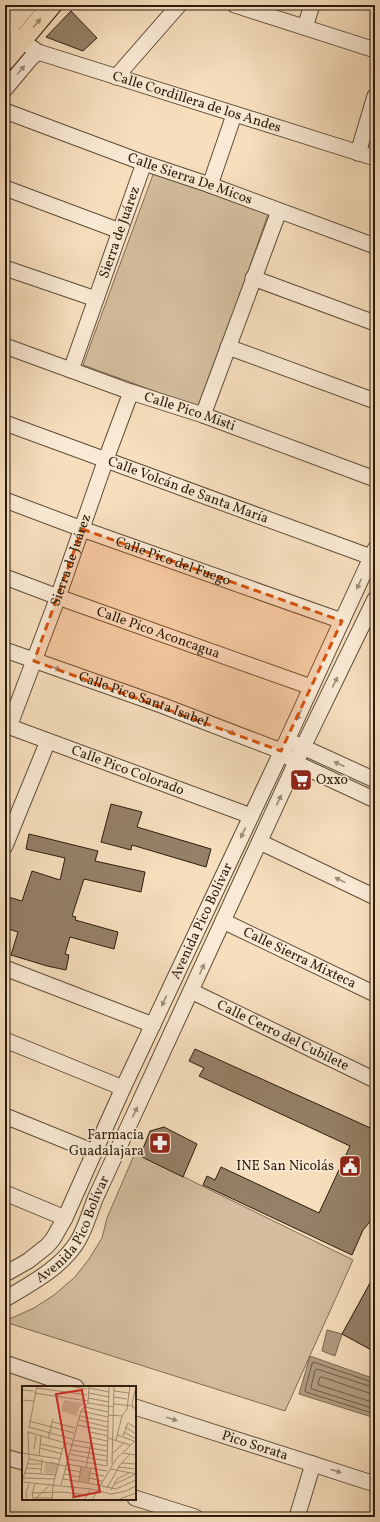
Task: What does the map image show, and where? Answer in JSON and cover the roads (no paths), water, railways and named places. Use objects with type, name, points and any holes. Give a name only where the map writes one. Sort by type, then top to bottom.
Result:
[{"type":"main road","points":[[6,30],[27,5]]},
{"type":"main road","points":[[5,61],[52,5]]},
{"type":"street","points":[[116,77],[179,5]]},
{"type":"street","points":[[235,5],[375,50]]},
{"type":"street","points":[[305,27],[312,5]]},
{"type":"street","name":"Calle Cordillera de los Andes","points":[[6,30],[38,52],[234,115],[375,158]]},
{"type":"street","points":[[5,89],[31,58],[38,52]]},
{"type":"street","points":[[358,153],[375,96]]},
{"type":"street","name":"Calle Sierra De Micos","points":[[5,111],[144,163],[210,185],[375,246]]},
{"type":"street","points":[[210,185],[234,115]]},
{"type":"street","name":"Sierra de Juárez","points":[[71,370],[144,163]]},
{"type":"street","points":[[5,188],[120,231]]},
{"type":"street","points":[[203,415],[279,211]]},
{"type":"street","points":[[5,268],[96,300]]},
{"type":"street","points":[[254,278],[375,323]]},
{"type":"street","name":"Calle Pico Misti","points":[[5,346],[131,392],[203,415],[375,479]]},
{"type":"street","points":[[228,347],[375,401]]},
{"type":"street","name":"Sierra de Juárez","points":[[7,726],[58,597],[131,392]]},
{"type":"street","name":"Calle Volcán de Santa María","points":[[5,423],[373,553]]},
{"type":"street","name":"Calle Pico del Fuego","points":[[5,500],[82,529],[342,621]]},
{"type":"street","name":"Avenida Pico Bolívar","points":[[6,1273],[47,1246],[53,1239],[65,1218],[123,1088],[373,553]]},
{"type":"street","name":"Calle Pico Aconcagua","points":[[5,577],[311,687]]},
{"type":"street","name":"Avenida Pico Bolívar","points":[[5,1299],[39,1278],[62,1261],[79,1239],[95,1199],[296,762],[375,599]]},
{"type":"street","name":"Calle Pico Santa Isabel","points":[[5,650],[161,706],[284,746]]},
{"type":"street","name":"Calle Pico Colorado","points":[[7,726],[251,816]]},
{"type":"street","points":[[5,846],[10,819],[48,741]]},
{"type":"street","points":[[284,746],[303,747],[375,780]]},
{"type":"street","points":[[284,746],[296,762],[375,800]]},
{"type":"street","points":[[260,842],[375,897]]},
{"type":"street","name":"Calle Sierra Mixteca","points":[[223,921],[375,994]]},
{"type":"street","points":[[5,968],[153,1025]]},
{"type":"street","name":"Calle Cerro del Cubilete","points":[[191,992],[375,1080]]},
{"type":"street","points":[[5,1040],[123,1088]]},
{"type":"street","points":[[5,1116],[94,1152]]},
{"type":"street","points":[[5,1193],[65,1218]]},
{"type":"street","points":[[5,1363],[73,1386]]},
{"type":"street","name":"Pico Sorata","points":[[136,1407],[375,1484]]},
{"type":"street","points":[[5,1457],[22,1462]]},
{"type":"street","points":[[298,1517],[313,1464]]},
{"type":"street","points":[[136,1498],[195,1517]]},
{"type":"water","points":[[327,1330],[342,1334],[335,1356],[322,1351]]},
{"type":"water","points":[[310,1356],[375,1379],[375,1418],[299,1394]]},
{"type":"place","name":"Oxxo","points":[[301,780]]},
{"type":"place","name":"Farmacia Guadalajara","points":[[160,1143]]},
{"type":"place","name":"INE San Nicolás","points":[[350,1166]]}]
